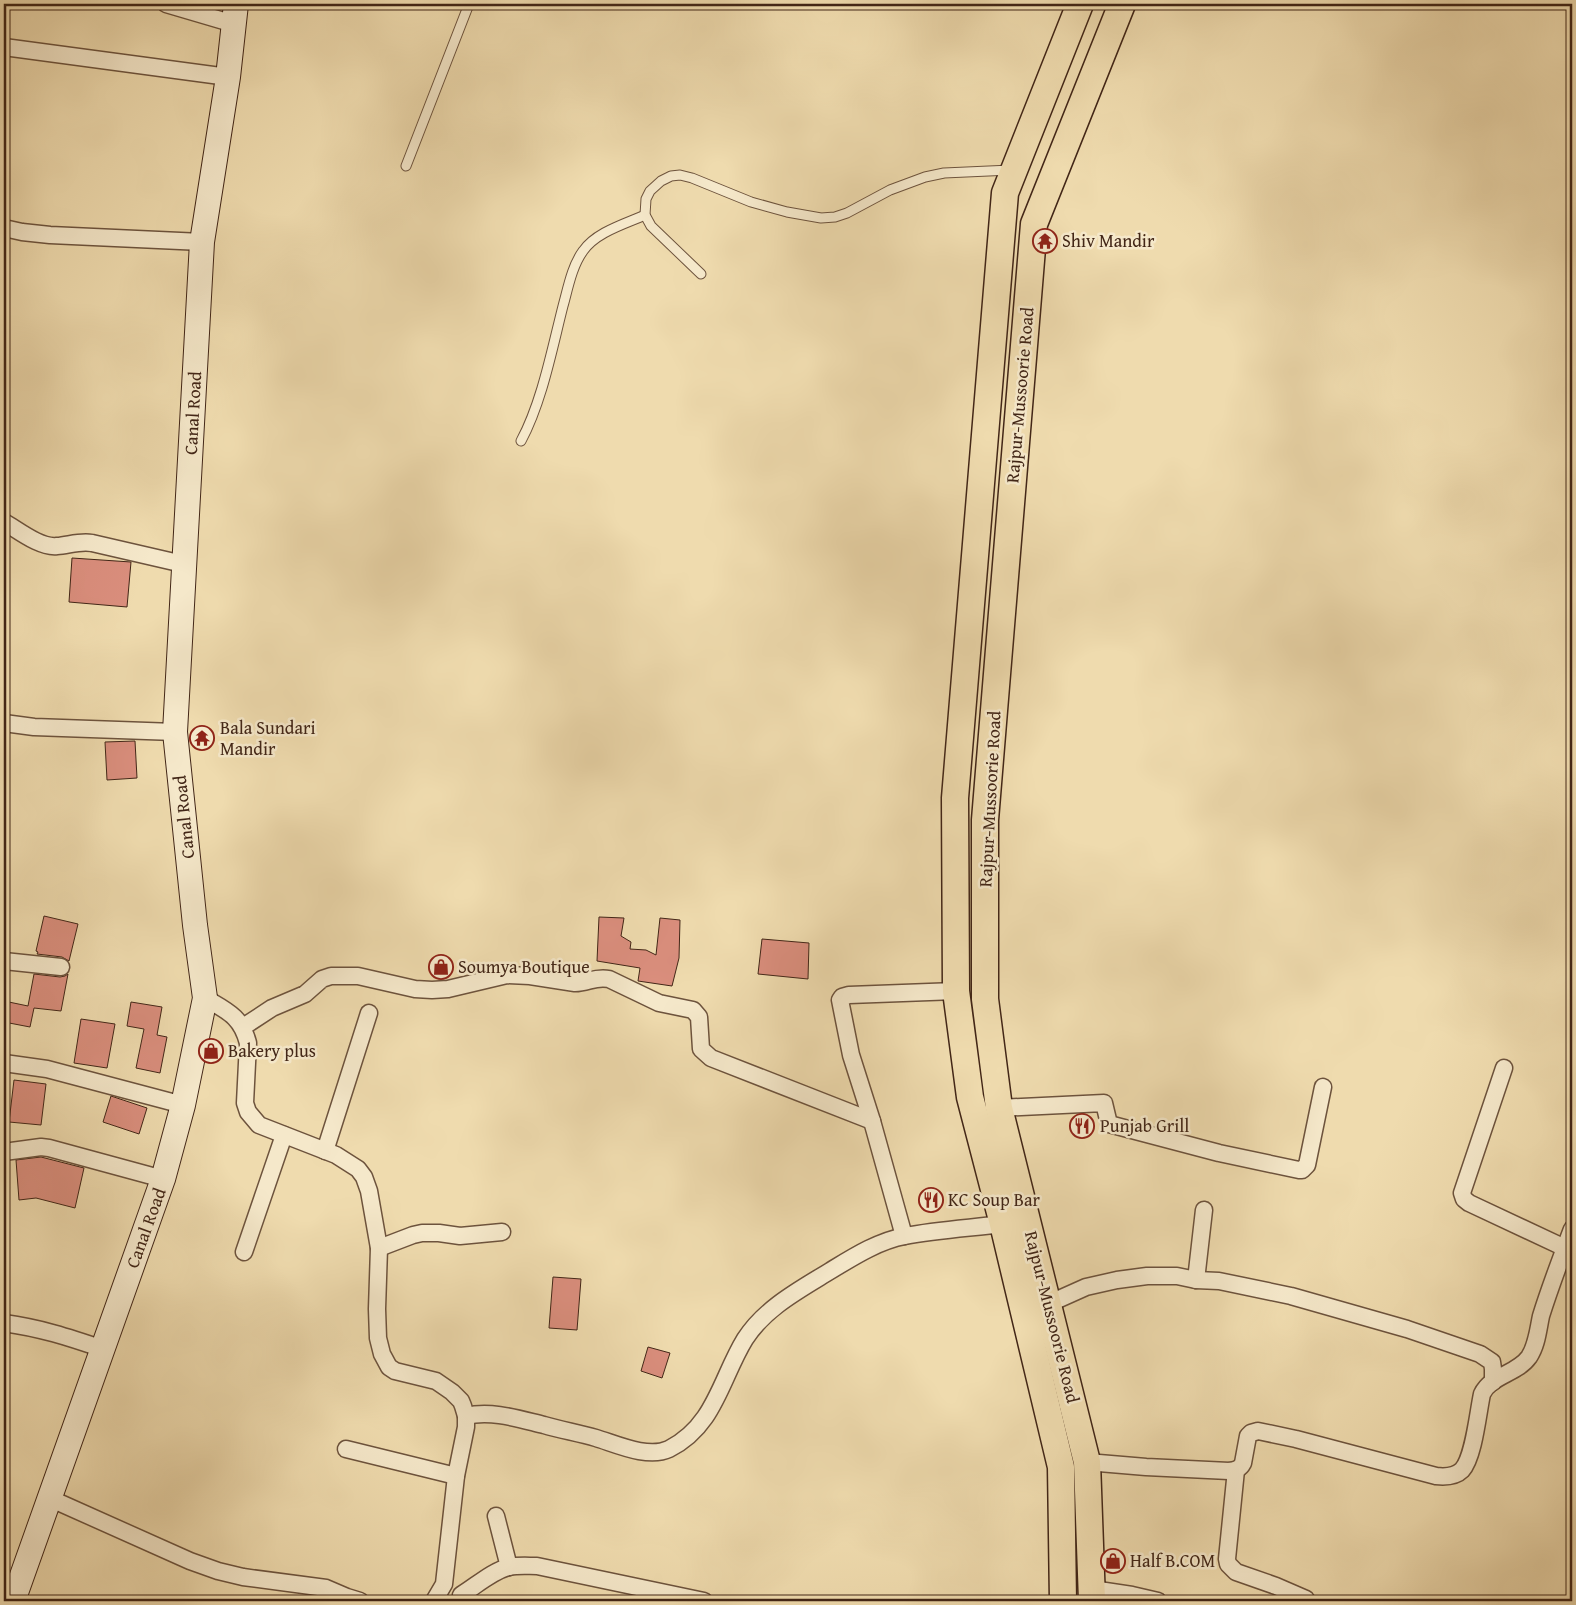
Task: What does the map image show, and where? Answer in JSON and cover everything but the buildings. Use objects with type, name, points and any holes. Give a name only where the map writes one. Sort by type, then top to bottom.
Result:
[{"type":"main road","name":"Rajpur-Mussoorie Road","points":[[1063,1601],[1061,1467],[1003,1224],[970,1097],[956,992],[955,798],[1005,193],[1080,4]]},
{"type":"main road","name":"Rajpur-Mussoorie Road","points":[[1092,1595],[1087,1462],[999,1108],[985,999],[985,820],[1034,224],[1122,4]]},
{"type":"main road","points":[[981,1140],[1006,1137]]},
{"type":"street","points":[[166,4],[235,14]]},
{"type":"street","name":"Canal Road","points":[[13,1601],[164,1179],[183,1105],[205,998],[195,925],[175,732],[202,242],[228,77],[235,14]]},
{"type":"street","points":[[4,47],[228,77]]},
{"type":"street","points":[[4,228],[50,235],[202,242]]},
{"type":"street","points":[[4,522],[47,546],[78,542],[92,543],[183,564]]},
{"type":"street","points":[[4,723],[34,727],[175,732]]},
{"type":"street","points":[[4,961],[61,967]]},
{"type":"street","points":[[243,1027],[272,1008],[304,994],[322,979],[331,976],[358,976],[415,989],[432,990],[507,975],[530,976],[578,983],[601,977],[659,1002],[693,1010],[698,1017],[701,1048],[711,1058],[872,1121]]},
{"type":"street","points":[[904,1236],[872,1121],[851,1055],[840,1000],[842,997],[849,995],[956,992]]},
{"type":"street","points":[[205,998],[232,1013],[243,1027],[248,1044],[244,1103],[248,1112],[259,1125],[336,1155],[351,1163],[364,1177],[369,1191],[379,1248],[378,1338],[389,1367],[395,1371],[428,1379],[445,1386],[461,1401],[466,1416],[466,1427],[456,1476],[444,1584],[434,1601]]},
{"type":"street","points":[[325,1151],[369,1013]]},
{"type":"street","points":[[4,1063],[46,1069],[183,1105]]},
{"type":"street","points":[[1504,1068],[1462,1193],[1463,1196],[1469,1202],[1484,1210],[1565,1248]]},
{"type":"street","points":[[999,1108],[1104,1103],[1110,1124],[1219,1153],[1302,1170],[1307,1165],[1323,1087]]},
{"type":"street","points":[[244,1252],[284,1135]]},
{"type":"street","points":[[4,1152],[42,1147],[49,1148],[164,1179]]},
{"type":"street","points":[[1196,1280],[1204,1210]]},
{"type":"street","points":[[466,1416],[475,1414],[501,1415],[641,1451],[660,1452],[686,1438],[699,1424],[719,1395],[745,1340],[756,1325],[790,1295],[866,1250],[904,1236],[1003,1224]]},
{"type":"street","points":[[1087,1462],[1146,1467],[1236,1470],[1243,1463],[1248,1436],[1258,1431],[1296,1439],[1436,1476],[1452,1476],[1461,1471],[1466,1464],[1482,1394],[1488,1384],[1518,1368],[1530,1355],[1535,1344],[1541,1316],[1572,1229]]},
{"type":"street","points":[[379,1248],[422,1233],[460,1236],[502,1232]]},
{"type":"street","points":[[1048,1304],[1086,1287],[1117,1280],[1147,1276],[1177,1276],[1196,1280],[1219,1281],[1290,1296],[1454,1344],[1489,1359],[1493,1365],[1492,1382]]},
{"type":"street","points":[[4,1323],[38,1328],[65,1335],[103,1349]]},
{"type":"street","points":[[346,1448],[456,1476]]},
{"type":"street","points":[[1236,1470],[1228,1564],[1236,1572],[1306,1599]]},
{"type":"street","points":[[49,1498],[190,1561],[218,1571],[244,1577],[326,1588],[347,1598],[360,1601]]},
{"type":"street","points":[[496,1516],[509,1567]]},
{"type":"street","points":[[444,1584],[466,1598],[495,1574],[509,1567],[537,1566],[704,1601]]},
{"type":"street","points":[[1092,1595],[1132,1595],[1158,1601]]},
{"type":"lane","points":[[406,166],[469,4]]},
{"type":"lane","points":[[701,274],[651,226],[645,215],[646,199],[650,191],[661,181],[671,176],[680,175],[692,178],[751,202],[787,212],[821,218],[835,217],[847,213],[890,190],[925,177],[944,173],[1014,170]]},
{"type":"lane","points":[[521,441],[534,414],[566,294],[575,267],[583,251],[595,240],[610,231],[645,215]]},
{"type":"place","name":"Shiv Mandir","points":[[1045,241]]},
{"type":"place","name":"Bala Sundari Mandir","points":[[202,738]]},
{"type":"place","name":"Soumya Boutique","points":[[441,967]]},
{"type":"place","name":"Bakery plus","points":[[211,1051]]},
{"type":"place","name":"Punjab Grill","points":[[1082,1126]]},
{"type":"place","name":"KC Soup Bar","points":[[931,1200]]},
{"type":"place","name":"Half B.COM","points":[[1113,1561]]}]
